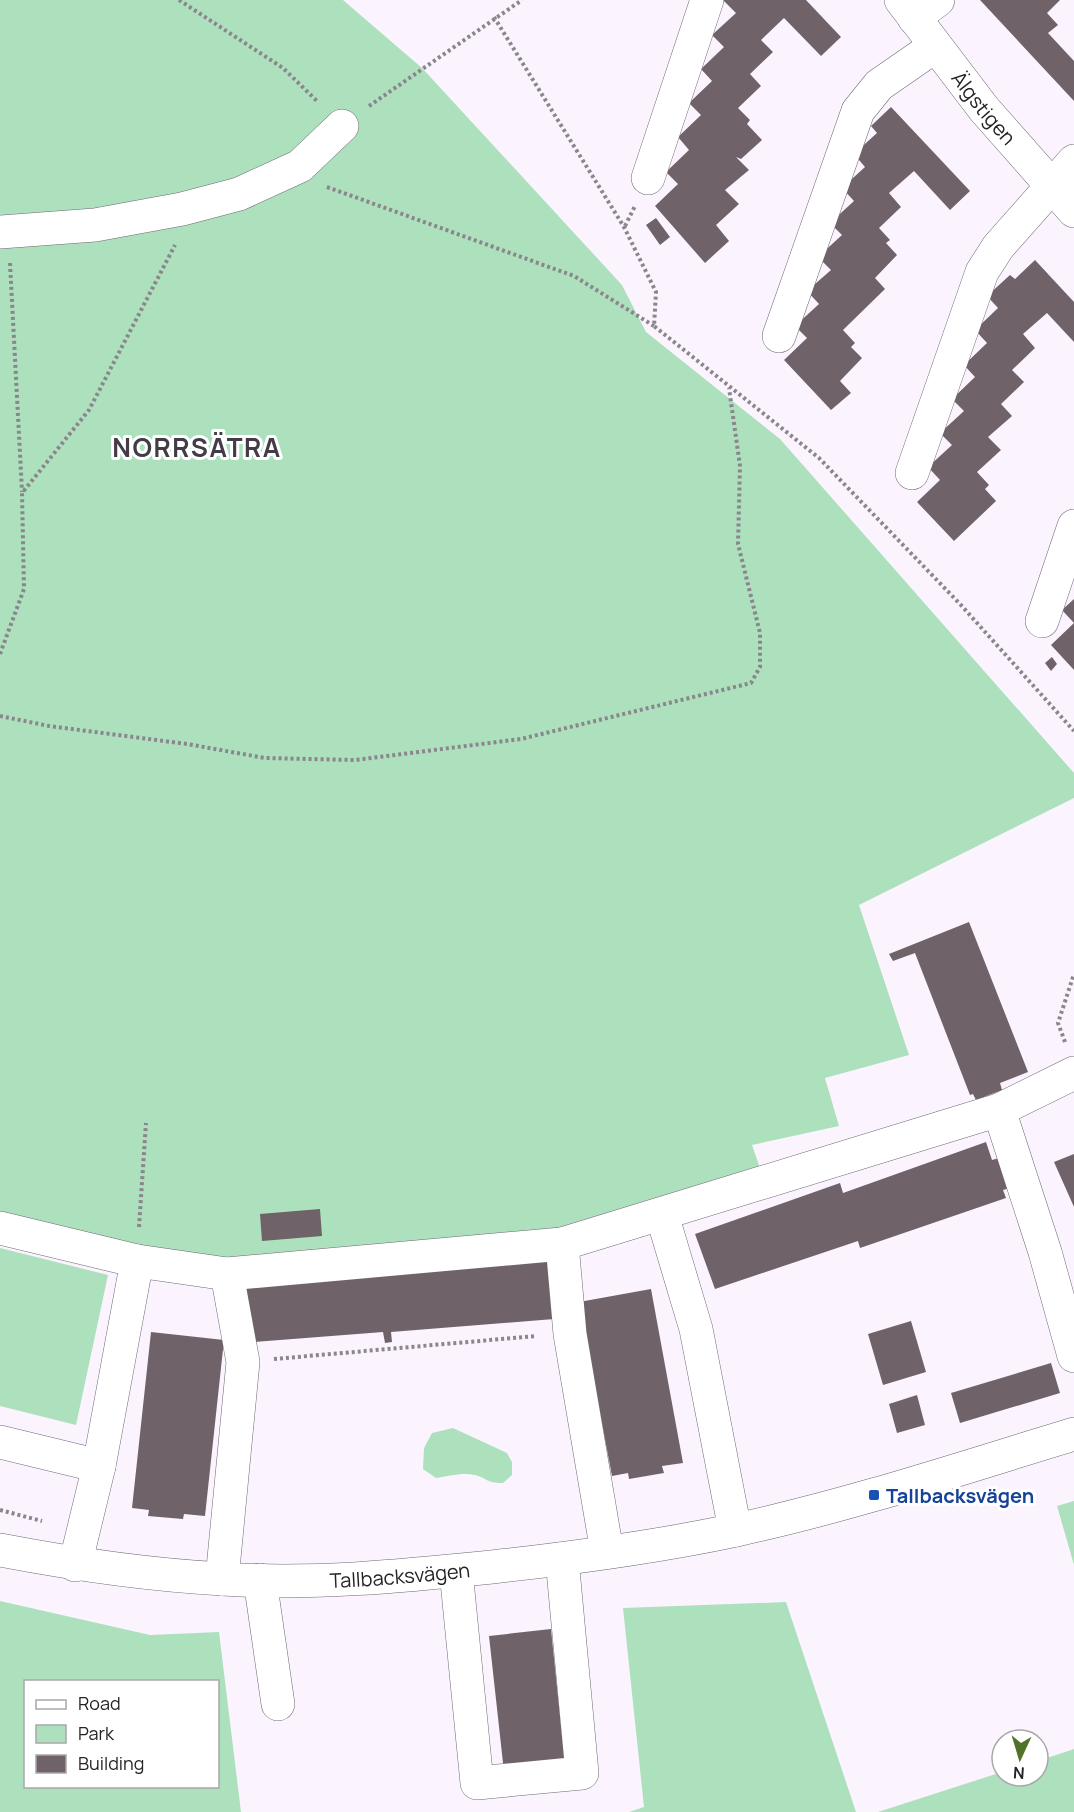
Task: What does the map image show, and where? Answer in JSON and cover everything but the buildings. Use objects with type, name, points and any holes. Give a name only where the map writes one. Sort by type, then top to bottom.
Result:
[{"type":"street","points":[[648,178],[707,0]]},
{"type":"street","name":"Älgstigen","points":[[918,6],[934,47],[984,109],[1074,211]]},
{"type":"street","points":[[779,336],[858,111],[879,85],[934,47]]},
{"type":"street","points":[[4,231],[94,225],[182,209],[239,194],[300,166],[342,126]]},
{"type":"street","points":[[912,473],[982,272],[998,247],[1074,161]]},
{"type":"street","points":[[1042,621],[1074,526]]},
{"type":"street","points":[[0,1228],[137,1261],[226,1274],[562,1244],[999,1110],[1070,1058]]},
{"type":"street","points":[[999,1110],[1045,1252],[1074,1356]]},
{"type":"street","points":[[662,1215],[696,1329],[735,1530]]},
{"type":"street","points":[[562,1244],[570,1334],[607,1552]]},
{"type":"street","points":[[75,1565],[99,1466],[137,1261]]},
{"type":"street","points":[[222,1579],[243,1362],[226,1274]]},
{"type":"street","name":"Tallbacksvägen","points":[[0,1550],[75,1565],[222,1579],[260,1580],[343,1580],[562,1559],[735,1530],[874,1495],[1074,1434]]},
{"type":"street","points":[[0,1442],[99,1466]]},
{"type":"street","points":[[456,1570],[477,1783],[582,1773],[562,1559]]},
{"type":"street","points":[[260,1580],[278,1704]]},
{"type":"path","points":[[178,0],[283,68],[342,126],[494,17],[522,0]]},
{"type":"path","points":[[494,17],[624,227],[656,292],[654,326]]},
{"type":"path","points":[[300,166],[329,188],[574,276],[654,326],[819,458],[960,604],[1074,731]]},
{"type":"path","points":[[22,493],[89,410],[180,237],[182,209]]},
{"type":"path","points":[[0,654],[24,589],[22,493],[4,231]]},
{"type":"path","points":[[0,716],[48,726],[187,744],[265,758],[355,760],[521,739],[751,683],[760,667],[760,633],[738,544],[740,466],[729,388]]},
{"type":"path","points":[[1070,1058],[1058,1023],[1074,974]]},
{"type":"path","points":[[137,1261],[146,1122]]},
{"type":"path","points":[[243,1362],[570,1334]]},
{"type":"path","points":[[0,1510],[83,1532]]},
{"type":"green space","points":[[0,0],[343,0],[422,68],[622,285],[646,332],[780,439],[1074,773],[1074,798],[859,905],[909,1055],[825,1078],[839,1126],[752,1145],[762,1174],[546,1232],[227,1274],[0,1228]]},
{"type":"green space","points":[[0,1248],[108,1275],[76,1425],[0,1406]]},
{"type":"green space","points":[[453,1428],[507,1453],[512,1462],[512,1475],[503,1483],[497,1483],[470,1474],[436,1478],[423,1469],[424,1448],[432,1433]]},
{"type":"green space","points":[[1074,1501],[1074,1565],[1057,1506]]},
{"type":"green space","points":[[0,1601],[150,1635],[219,1632],[241,1812],[0,1812]]},
{"type":"green space","points":[[786,1602],[856,1812],[629,1812],[644,1807],[623,1608]]},
{"type":"green space","points":[[1074,1749],[1074,1812],[878,1812],[990,1776],[990,1788],[1050,1788],[1050,1757]]},
{"type":"place","name":"Tallbacksvägen","points":[[874,1495]]},
{"type":"district","name":"NORRSÄTRA","points":[[197,447]]}]
